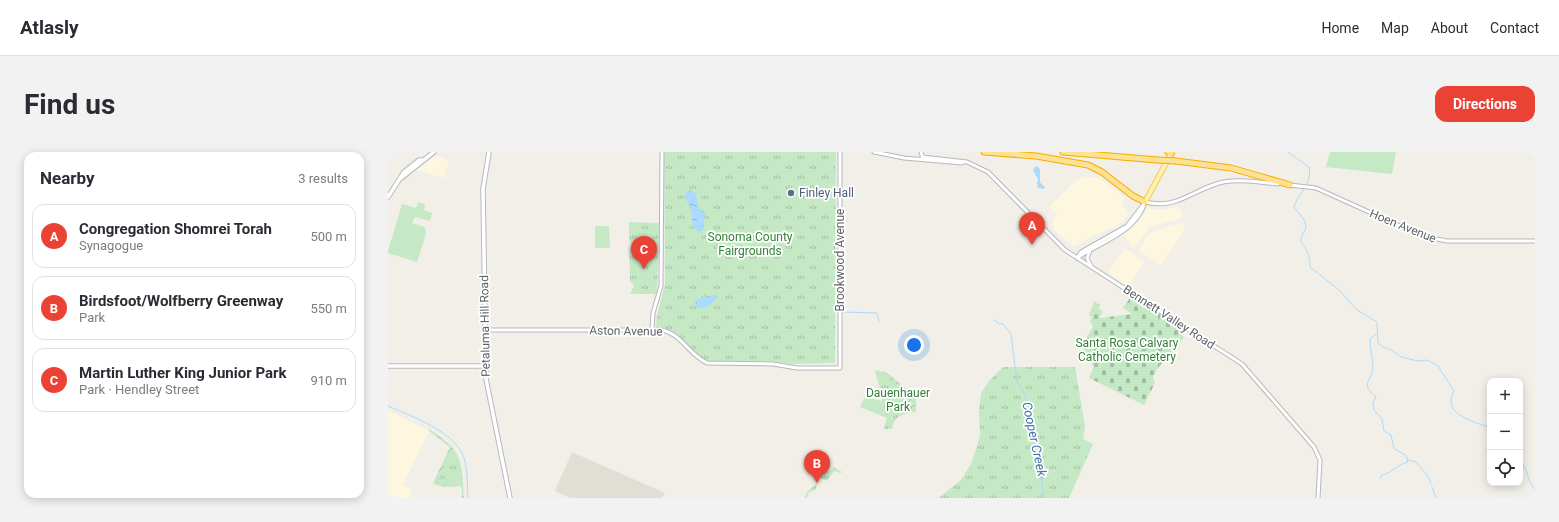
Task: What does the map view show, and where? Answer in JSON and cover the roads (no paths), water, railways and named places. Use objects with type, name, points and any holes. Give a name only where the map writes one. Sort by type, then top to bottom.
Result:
[{"type":"highway","points":[[984,152],[1036,156],[1090,166],[1105,173],[1131,194],[1145,202]]},
{"type":"highway","points":[[1063,152],[1176,161],[1228,167],[1290,185]]},
{"type":"main road","points":[[388,197],[400,179],[434,152]]},
{"type":"main road","name":"Petaluma Hill Road","points":[[489,152],[483,189],[484,330],[486,366],[488,392],[510,498]]},
{"type":"main road","points":[[1145,202],[1170,152]]},
{"type":"main road","points":[[388,366],[486,366]]},
{"type":"street","points":[[652,330],[653,313],[661,286],[662,152]]},
{"type":"street","name":"Brookwood Avenue","points":[[840,152],[840,368]]},
{"type":"street","name":"Bennett Valley Road","points":[[874,152],[974,165],[990,174],[1056,242],[1077,258],[1231,357],[1248,370],[1314,447],[1320,460],[1318,498]]},
{"type":"street","points":[[922,152],[923,158]]},
{"type":"street","name":"Hoen Avenue","points":[[1145,202],[1158,205],[1175,203],[1209,186],[1231,181],[1302,186],[1323,191],[1433,240],[1535,241]]},
{"type":"street","points":[[1077,258],[1128,228],[1139,214],[1145,202]]},
{"type":"street","points":[[1077,258],[1081,252],[1127,226],[1145,202]]},
{"type":"street","points":[[1092,249],[1087,258],[1093,269]]},
{"type":"street","name":"Aston Avenue","points":[[484,330],[665,331],[671,333],[698,358],[707,363],[780,365],[797,368],[840,368]]},
{"type":"water","points":[[1036,166],[1040,169],[1040,183],[1045,187],[1044,189],[1038,188],[1038,179],[1033,170]]},
{"type":"water","points":[[690,190],[696,194],[698,208],[705,212],[703,230],[699,232],[693,227],[691,208],[685,198],[686,192]]},
{"type":"water","points":[[715,295],[718,296],[707,306],[699,308],[696,305],[695,301],[698,299]]},
{"type":"waterway","points":[[1288,152],[1309,167],[1309,178],[1294,207],[1305,221],[1306,228],[1301,242],[1309,256],[1310,267],[1338,289],[1357,310],[1377,322],[1378,343],[1383,347],[1392,350],[1401,357],[1418,361],[1427,360],[1438,366],[1454,391],[1451,399],[1452,406],[1455,411],[1468,420],[1487,427]]},
{"type":"waterway","points":[[842,312],[877,313],[879,321]]},
{"type":"waterway","name":"Cooper Creek","points":[[994,320],[999,324],[1003,324],[1011,334],[1017,382],[1023,391],[1031,410],[1032,426],[1040,456],[1039,460],[1043,470],[1042,486],[1044,498]]},
{"type":"waterway","points":[[1377,333],[1370,339],[1373,367],[1367,385],[1368,389],[1376,397],[1373,403],[1374,410],[1382,419],[1384,431],[1391,435],[1394,449],[1406,455],[1409,460],[1415,461],[1427,475],[1431,483]]},
{"type":"waterway","points":[[388,406],[432,426],[452,440],[464,458],[468,498]]},
{"type":"waterway","points":[[1380,479],[1382,475],[1408,462],[1407,459]]},
{"type":"waterway","points":[[1523,464],[1532,487],[1535,490]]},
{"type":"waterway","points":[[1432,487],[1436,498]]},
{"type":"place","name":"Finley Hall","points":[[791,193]]},
{"type":"place","name":"Congregation Shomrei Torah","points":[[1032,245]]},
{"type":"place","name":"Martin Luther King Junior Park","points":[[644,269]]},
{"type":"place","name":"Birdsfoot/Wolfberry Greenway","points":[[817,483]]},
{"type":"park label","name":"Sonoma County Fairgrounds","points":[[750,244]]},
{"type":"park label","name":"Santa Rosa Calvary Catholic Cemetery","points":[[1127,350]]},
{"type":"park label","name":"Dauenhauer Park","points":[[898,400]]}]
